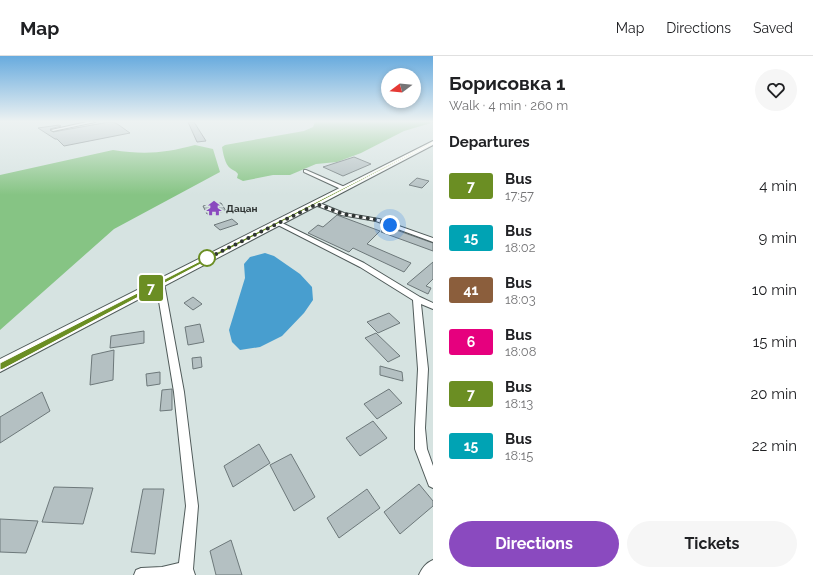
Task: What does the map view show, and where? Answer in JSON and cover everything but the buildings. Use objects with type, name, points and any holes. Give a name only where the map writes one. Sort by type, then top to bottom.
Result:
[{"type":"main road","points":[[0,366],[427,146]]},
{"type":"street","points":[[306,171],[345,189]]},
{"type":"street","points":[[317,204],[343,214],[377,220],[433,240]]},
{"type":"street","points":[[278,223],[362,265],[417,299],[433,306]]},
{"type":"street","points":[[141,575],[187,573],[192,506],[179,392],[160,283]]},
{"type":"street","points":[[417,299],[423,369],[420,428],[421,449],[433,482]]},
{"type":"street","points":[[426,575],[433,567]]},
{"type":"green space","points":[[190,146],[200,146],[213,149],[220,172],[114,229],[0,330],[0,175],[113,150],[145,153],[174,150]]},
{"type":"green space","points":[[374,146],[337,162],[316,164],[290,175],[273,175],[243,181],[237,178],[238,174],[228,166],[222,147]]},
{"type":"water","points":[[265,253],[274,256],[300,274],[312,287],[313,300],[304,313],[282,336],[260,347],[240,350],[232,342],[229,330],[245,278],[244,264],[250,257]]},
{"type":"bus line","name":"7","points":[[0,366],[428,146]]},
{"type":"place","name":"Дацан","points":[[214,208]]},
{"type":"route","points":[[207,258],[202,261],[317,204],[343,214],[377,220],[390,225]]}]
